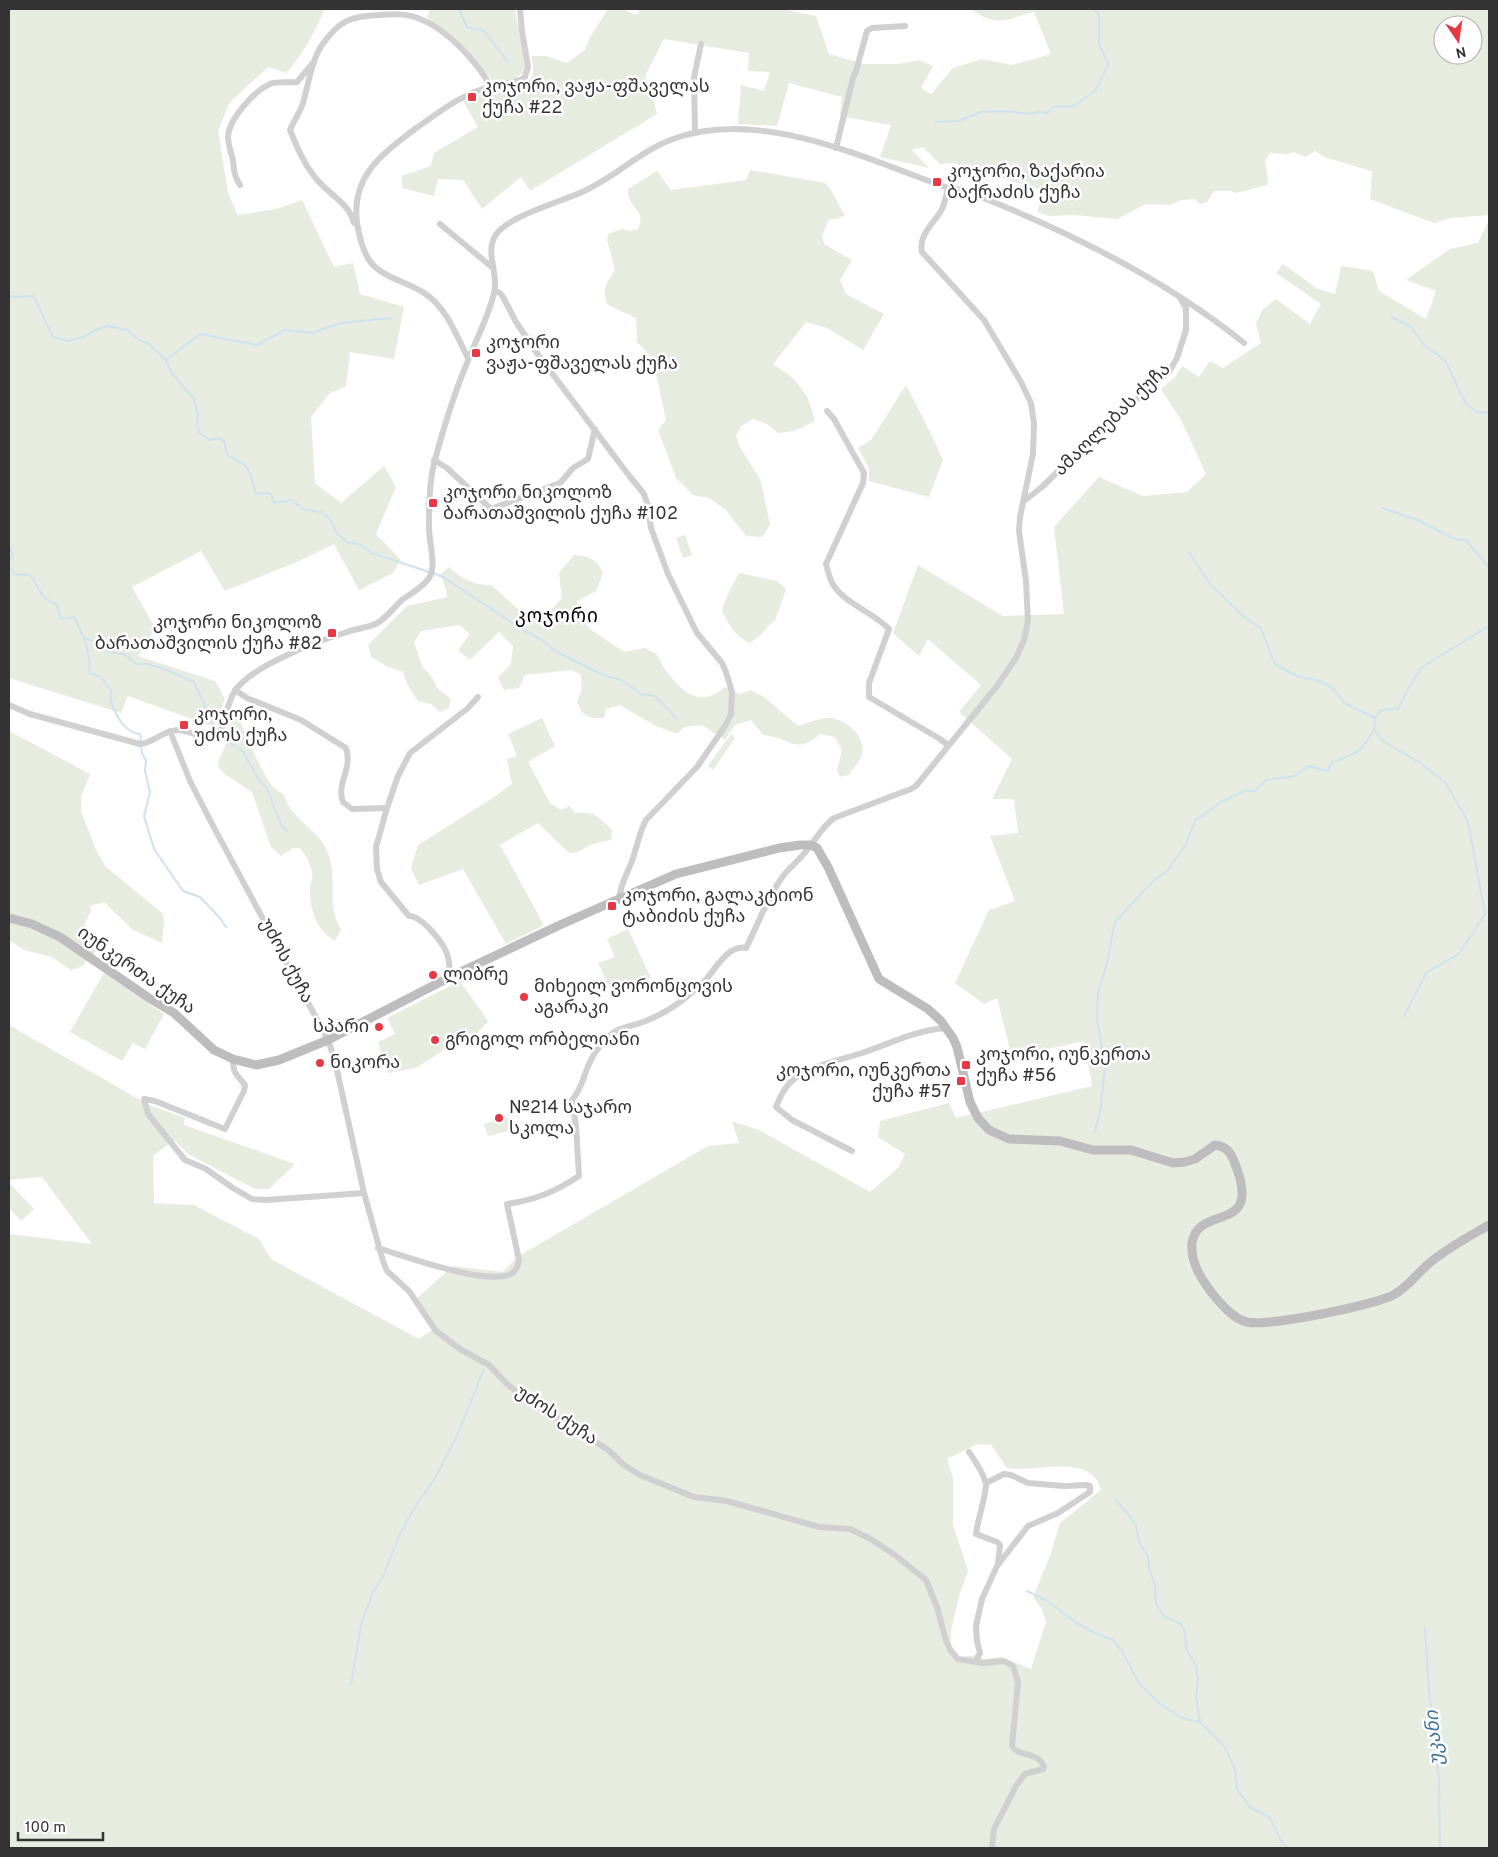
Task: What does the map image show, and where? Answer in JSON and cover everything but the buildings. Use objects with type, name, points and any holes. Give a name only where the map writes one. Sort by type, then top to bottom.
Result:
[{"type":"main road","name":"იუნკერთა ქუჩა","points":[[9,918],[32,924],[60,937],[174,1013],[214,1050],[232,1059],[256,1065],[279,1060],[328,1040],[450,977],[619,899],[693,868],[779,848],[811,845]]},
{"type":"main road","points":[[811,845],[817,848],[828,867],[879,979],[928,1009],[946,1028],[957,1047],[974,1111],[982,1124],[1002,1137],[1019,1140],[1060,1141],[1093,1150],[1131,1150],[1173,1163],[1185,1162],[1215,1145],[1225,1148],[1233,1158],[1243,1194],[1242,1201],[1235,1210],[1201,1227],[1194,1237],[1192,1250],[1195,1264],[1203,1280],[1226,1309],[1242,1320],[1256,1324],[1289,1320],[1386,1298],[1404,1288],[1433,1260],[1489,1225]]},
{"type":"street","points":[[360,237],[355,205],[358,192],[368,172],[384,153],[442,110],[462,98],[491,86],[521,80],[525,77],[528,67],[520,9]]},
{"type":"street","points":[[468,358],[442,310],[423,292],[386,274],[369,261],[350,211],[314,178],[299,154],[290,130],[302,105],[320,47],[340,23],[366,15],[404,14],[421,19],[442,31],[483,72],[491,86]]},
{"type":"street","points":[[836,148],[867,31],[872,28],[905,26]]},
{"type":"street","points":[[696,133],[694,77],[701,44]]},
{"type":"street","points":[[240,185],[234,177],[228,145],[228,134],[236,115],[257,93],[271,83],[297,82],[315,60]]},
{"type":"street","points":[[9,705],[30,714],[131,743],[147,744],[170,731],[179,730],[207,737],[213,736],[222,728],[232,695],[248,677],[278,660],[319,642],[380,622],[401,601],[430,578],[432,567],[429,515],[434,460],[468,358],[480,334],[495,291],[491,249],[494,237],[504,227],[530,213],[593,187],[650,151],[673,139],[696,133],[734,128],[776,132],[819,142],[948,188],[963,190],[1080,239],[1215,319],[1244,343]]},
{"type":"street","points":[[378,1248],[448,1269],[495,1277],[511,1274],[518,1268],[519,1260],[507,1204],[530,1201],[544,1196],[578,1176],[576,1126],[572,1100],[581,1090],[594,1054],[616,1031],[643,1022],[676,1005],[704,982],[708,974],[727,954],[741,947],[746,948],[780,880],[811,845],[824,826],[834,818],[916,786],[997,686],[1016,658],[1024,640],[1028,621],[1026,581],[1019,531],[1020,517],[1033,454],[1034,424],[1031,403],[1021,382],[984,320],[925,257],[920,247],[921,241],[946,202],[948,188]]},
{"type":"street","points":[[440,224],[493,268]]},
{"type":"street","points":[[495,291],[503,297],[516,322],[530,342],[644,494],[651,528],[668,574],[697,633],[722,663],[732,692],[731,714],[725,726],[697,767],[646,820],[619,891],[619,899]]},
{"type":"street","name":"ამაღლებას ქუჩა","points":[[1024,501],[1042,487],[1098,432],[1169,372],[1177,358],[1186,330],[1186,308],[1180,298]]},
{"type":"street","points":[[826,411],[834,419],[864,473],[863,483],[826,564],[833,584],[839,592],[889,629],[869,683],[869,697],[940,738],[948,745]]},
{"type":"street","points":[[434,460],[447,468],[491,509],[560,483],[573,468],[588,459],[595,429]]},
{"type":"street","points":[[235,690],[247,698],[301,720],[346,748],[349,755],[348,766],[341,787],[344,802],[352,809],[386,808]]},
{"type":"street","points":[[450,977],[448,956],[439,940],[423,922],[414,916],[409,916],[381,882],[376,861],[376,847],[386,808],[398,776],[410,753],[467,709],[478,697]]},
{"type":"street","name":"უძოს ქუჩა","points":[[170,731],[190,781],[328,1040],[337,1068],[378,1248],[387,1271],[409,1291],[436,1331],[460,1349],[489,1365],[526,1400],[607,1450],[640,1476],[694,1497],[727,1501],[820,1527],[850,1529],[895,1554],[926,1580],[938,1607],[942,1629],[951,1651],[958,1659],[983,1663],[1004,1660],[1013,1666],[1018,1682],[1012,1746],[1016,1751],[1036,1756],[1044,1766],[1043,1769],[1025,1774],[1016,1786],[994,1829],[992,1848]]},
{"type":"street","points":[[852,1151],[792,1120],[776,1107],[782,1091],[796,1077],[811,1069],[918,1032],[946,1028]]},
{"type":"street","points":[[232,1059],[235,1075],[245,1085],[225,1129],[155,1101],[144,1100],[148,1114],[186,1160],[206,1169],[252,1199],[266,1200],[364,1193]]},
{"type":"street","points":[[969,1452],[986,1483],[976,1534],[1000,1545],[997,1566]]},
{"type":"street","points":[[975,1662],[980,1653],[976,1626],[982,1599],[997,1566],[1028,1526],[1058,1514],[1091,1490],[1090,1486],[1087,1485],[1064,1486],[1028,1483],[1011,1475],[1004,1474],[986,1483]]},
{"type":"shaded area","points":[[9,9],[325,9],[308,42],[286,73],[268,67],[230,102],[218,131],[228,193],[238,215],[276,209],[302,200],[334,267],[353,263],[360,294],[404,307],[394,359],[350,352],[346,386],[329,394],[311,417],[315,483],[341,503],[384,466],[396,487],[376,534],[401,560],[393,573],[359,590],[334,544],[299,561],[225,591],[201,551],[132,587],[155,628],[138,656],[215,681],[225,699],[214,727],[128,696],[121,713],[9,678]]},
{"type":"shaded area","points":[[430,9],[515,9],[525,65],[523,73],[514,79],[494,82],[450,34],[427,18]]},
{"type":"shaded area","points":[[608,9],[622,9],[637,15],[640,9],[781,9],[816,16],[829,54],[864,64],[899,64],[919,60],[933,66],[921,88],[931,94],[953,68],[982,59],[1012,65],[1051,54],[1034,12],[1009,19],[995,20],[980,15],[971,9],[1489,9],[1489,215],[1451,218],[1434,223],[1370,199],[1372,171],[1324,157],[1315,151],[1306,157],[1294,152],[1288,154],[1270,153],[1265,161],[1267,185],[1236,193],[1231,191],[1214,191],[1207,202],[1200,204],[1195,199],[1181,200],[1170,205],[1146,204],[1117,219],[1074,215],[1049,216],[1037,212],[1044,191],[953,163],[940,164],[923,147],[912,150],[929,168],[880,157],[891,125],[840,116],[842,97],[789,83],[777,126],[738,124],[741,85],[764,91],[770,72],[748,71],[749,53],[664,39],[646,74],[646,84],[657,114],[530,191],[521,177],[482,209],[463,180],[438,179],[434,196],[402,188],[402,176],[431,166],[434,153],[478,127],[463,101],[500,87],[526,84],[533,74],[531,56],[546,56],[567,63],[585,50],[590,37]]},
{"type":"shaded area","points":[[750,170],[825,183],[845,215],[829,220],[822,236],[824,244],[852,260],[840,280],[846,294],[884,314],[863,350],[827,328],[806,322],[773,364],[793,378],[807,396],[815,420],[797,430],[778,433],[767,424],[753,419],[741,426],[736,436],[740,447],[761,481],[770,525],[762,537],[746,536],[726,510],[709,498],[693,495],[676,478],[658,430],[666,420],[657,378],[650,366],[649,354],[637,342],[636,318],[608,305],[605,295],[607,283],[615,270],[607,240],[608,234],[622,229],[630,231],[638,229],[640,223],[640,214],[629,198],[628,189],[657,171],[671,190],[746,180]]},
{"type":"shaded area","points":[[1489,220],[1489,1848],[9,1848],[9,1234],[92,1244],[42,1177],[9,1180],[9,1025],[149,1105],[185,1118],[184,1125],[295,1164],[269,1189],[255,1189],[188,1154],[174,1140],[153,1156],[154,1203],[194,1205],[259,1239],[271,1259],[419,1339],[436,1327],[417,1298],[453,1266],[503,1272],[517,1257],[708,1146],[739,1143],[732,1121],[759,1130],[870,1192],[899,1167],[905,1154],[878,1137],[880,1121],[949,1103],[956,1118],[1092,1086],[1084,1041],[1012,1057],[997,998],[984,1004],[955,983],[989,910],[1015,901],[990,836],[1018,833],[1014,799],[992,799],[1012,759],[959,712],[981,685],[928,639],[919,656],[893,633],[918,565],[1003,616],[1064,614],[1054,527],[1099,477],[1143,496],[1187,492],[1206,474],[1181,420],[1161,389],[1175,377],[1182,366],[1199,377],[1210,361],[1223,368],[1261,343],[1256,323],[1263,309],[1276,299],[1310,324],[1321,304],[1276,273],[1283,264],[1318,289],[1335,294],[1341,266],[1373,271],[1379,291],[1426,319],[1436,291],[1406,280],[1450,249],[1478,243]],"holes":[[[977,1444],[991,1445],[1007,1468],[1074,1467],[1086,1471],[1095,1478],[1101,1490],[1060,1523],[1050,1556],[1033,1597],[1042,1609],[1046,1622],[1031,1669],[1001,1657],[983,1659],[977,1655],[959,1657],[951,1646],[951,1631],[959,1596],[968,1571],[953,1525],[953,1478],[947,1459]]]},
{"type":"shaded area","points":[[906,385],[943,460],[929,497],[869,481],[869,468],[858,448],[871,440]]},
{"type":"shaded area","points":[[685,535],[692,555],[683,558],[676,538]]},
{"type":"shaded area","points":[[574,555],[592,559],[598,564],[603,573],[596,591],[577,601],[582,620],[590,629],[624,652],[645,648],[656,654],[679,686],[693,696],[708,697],[725,687],[740,694],[750,690],[764,697],[798,726],[828,718],[844,722],[858,736],[863,748],[860,759],[849,775],[840,777],[837,770],[842,750],[835,737],[820,734],[805,744],[792,744],[772,736],[763,735],[751,720],[735,725],[725,740],[702,725],[684,727],[677,734],[654,725],[620,705],[606,709],[604,718],[587,716],[577,702],[582,688],[581,675],[572,670],[525,675],[519,688],[504,690],[498,677],[511,664],[513,646],[499,632],[470,660],[458,650],[470,634],[459,625],[421,631],[414,642],[422,666],[432,677],[437,688],[451,699],[449,708],[440,712],[431,704],[418,701],[408,686],[403,672],[386,666],[371,657],[368,645],[407,606],[447,597],[441,574],[449,567],[468,580],[479,584],[491,585],[517,608],[533,616],[542,615],[562,598],[559,573]]},
{"type":"shaded area","points":[[739,573],[777,581],[786,589],[775,621],[750,643],[733,630],[722,611],[726,598]]},
{"type":"shaded area","points":[[542,718],[555,746],[528,762],[550,803],[561,810],[570,806],[575,813],[588,813],[596,816],[612,830],[611,840],[593,844],[576,852],[569,853],[538,823],[500,845],[544,925],[506,944],[463,869],[419,885],[411,868],[418,845],[512,784],[507,759],[517,756],[508,734]]},
{"type":"shaded area","points":[[232,719],[239,719],[259,763],[273,787],[283,794],[290,808],[299,819],[324,844],[332,871],[336,920],[341,929],[335,941],[323,931],[315,919],[310,896],[312,872],[300,848],[293,848],[281,856],[271,847],[252,792],[226,775],[219,768],[218,761],[224,749]]},
{"type":"shaded area","points":[[9,731],[90,774],[81,797],[81,811],[96,850],[105,866],[163,914],[162,943],[133,930],[104,902],[90,906],[91,911],[84,925],[99,948],[81,967],[71,970],[52,957],[24,950],[9,940]]},
{"type":"shaded area","points":[[731,734],[735,738],[713,770],[708,766]]},
{"type":"shaded area","points":[[628,929],[651,978],[613,994],[598,963],[615,957],[607,939]]},
{"type":"shaded area","points":[[104,973],[164,1014],[145,1049],[133,1043],[122,1061],[70,1032]]},
{"type":"shaded area","points":[[460,981],[488,1021],[476,1035],[469,1034],[416,1068],[388,1073],[378,1042],[395,1034],[387,1018]]},
{"type":"shaded area","points":[[510,1117],[513,1130],[488,1136],[484,1124]]},
{"type":"shaded area","points":[[10,1184],[34,1209],[21,1221],[9,1208]]},
{"type":"waterway","points":[[459,9],[467,27],[484,31],[508,62]]},
{"type":"waterway","points":[[936,122],[958,121],[982,112],[1002,111],[1032,114],[1039,112],[1047,113],[1055,106],[1073,107],[1096,90],[1108,64],[1099,44],[1099,15],[1094,9]]},
{"type":"waterway","points":[[9,296],[33,296],[53,337],[68,341],[83,337],[108,326],[128,330],[137,339],[149,344],[166,360],[171,372],[194,399],[200,434],[210,440],[218,438],[224,441],[227,455],[241,462],[248,469],[256,494],[271,494],[274,503],[292,500],[302,509],[321,512],[329,518],[337,533],[347,542],[361,545],[372,553],[429,572]]},
{"type":"waterway","points":[[1392,317],[1411,327],[1426,347],[1445,360],[1466,404],[1479,413],[1489,412]]},
{"type":"waterway","points":[[166,360],[200,334],[257,345],[285,330],[311,333],[341,323],[391,318]]},
{"type":"waterway","points":[[1382,508],[1418,520],[1452,538],[1467,541],[1489,568]]},
{"type":"waterway","points":[[9,545],[13,556],[9,561]]},
{"type":"waterway","points":[[1189,552],[1211,585],[1242,615],[1261,629],[1275,664],[1299,677],[1316,680],[1331,686],[1344,703],[1375,718]]},
{"type":"waterway","points":[[9,566],[15,574],[30,575],[42,595],[57,605],[60,617],[63,619],[74,617],[87,647],[90,673],[101,677],[111,690],[112,703],[118,717],[128,729],[140,734],[141,741]]},
{"type":"waterway","points":[[433,573],[443,577],[520,628],[542,640],[555,651],[603,675],[621,680],[641,694],[655,696],[677,719]]},
{"type":"waterway","points":[[1404,1016],[1427,972],[1459,954],[1485,914],[1468,822],[1445,782],[1420,763],[1383,741],[1374,730],[1375,718],[1381,710],[1398,709],[1422,667],[1489,626]]},
{"type":"waterway","points":[[84,638],[93,641],[100,648],[124,654],[136,664],[147,664],[165,669],[194,682],[216,731]]},
{"type":"waterway","points":[[1095,1132],[1101,1106],[1105,1065],[1097,1020],[1098,991],[1106,967],[1115,922],[1152,882],[1167,871],[1185,846],[1195,821],[1221,802],[1245,791],[1255,791],[1266,780],[1295,776],[1308,766],[1328,771],[1332,762],[1357,752],[1374,730]]},
{"type":"waterway","points":[[219,735],[243,752],[259,780],[267,789],[282,826],[288,832]]},
{"type":"waterway","points":[[141,746],[142,754],[146,760],[145,771],[150,792],[144,816],[154,849],[183,891],[200,897],[226,927]]},
{"type":"waterway","points":[[351,1684],[361,1624],[373,1592],[383,1577],[399,1536],[416,1505],[434,1480],[457,1436],[484,1369]]},
{"type":"waterway","points":[[1115,1499],[1136,1524],[1139,1542],[1148,1556],[1149,1568],[1155,1585],[1156,1604],[1164,1616],[1181,1624],[1185,1632],[1186,1649],[1196,1666],[1198,1680],[1196,1698],[1200,1722]]},
{"type":"waterway","points":[[1027,1591],[1046,1600],[1075,1622],[1113,1640],[1122,1651],[1139,1683],[1160,1704],[1182,1718],[1200,1722],[1224,1746],[1235,1769],[1237,1789],[1250,1807],[1270,1818],[1281,1841],[1288,1848]]},
{"type":"waterway","name":"უკანი","points":[[1425,1628],[1429,1691],[1439,1780],[1440,1848]]},
{"type":"place","name":"კოჯორი, ვაჟა-ფშაველას ქუჩა #22","points":[[472,97]]},
{"type":"place","name":"კოჯორი, ზაქარია ბაქრაძის ქუჩა","points":[[937,182]]},
{"type":"place","name":"კოჯორი ვაჟა-ფშაველას ქუჩა","points":[[476,353]]},
{"type":"place","name":"კოჯორი ნიკოლოზ ბარათაშვილის ქუჩა #102","points":[[433,503]]},
{"type":"place","name":"კოჯორი ნიკოლოზ ბარათაშვილის ქუჩა #82","points":[[332,633]]},
{"type":"place","name":"კოჯორი, უძოს ქუჩა","points":[[184,725]]},
{"type":"place","name":"კოჯორი, გალაკტიონ ტაბიძის ქუჩა","points":[[612,906]]},
{"type":"place","name":"ლიბრე","points":[[433,975]]},
{"type":"place","name":"მიხეილ ვორონცოვის აგარაკი","points":[[524,997]]},
{"type":"place","name":"სპარი","points":[[379,1027]]},
{"type":"place","name":"გრიგოლ ორბელიანი","points":[[435,1040]]},
{"type":"place","name":"ნიკორა","points":[[320,1063]]},
{"type":"place","name":"კოჯორი, იუნკერთა ქუჩა #56","points":[[966,1065]]},
{"type":"place","name":"კოჯორი, იუნკერთა ქუჩა #57","points":[[961,1081]]},
{"type":"place","name":"№214 საჯარო სკოლა","points":[[499,1118]]},
{"type":"district","name":"კოჯორი","points":[[557,617]]}]
